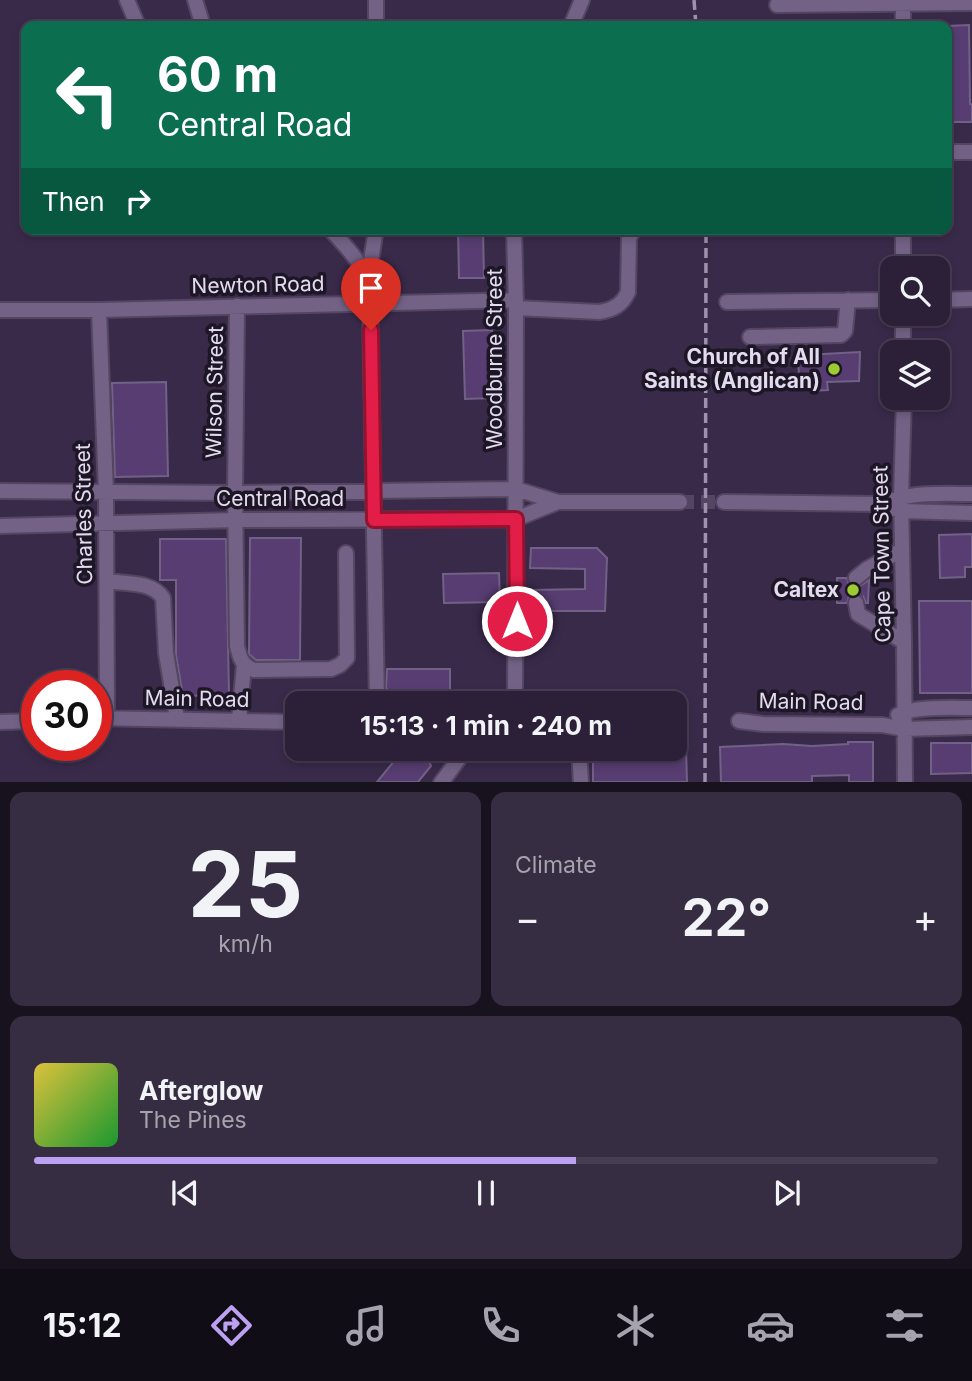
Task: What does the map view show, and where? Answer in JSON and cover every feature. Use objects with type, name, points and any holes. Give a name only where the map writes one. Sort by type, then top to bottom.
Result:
[{"type":"street","points":[[127,0],[136,21]]},
{"type":"street","points":[[195,0],[201,21]]},
{"type":"street","points":[[376,0],[376,21]]},
{"type":"street","points":[[573,21],[582,0]]},
{"type":"street","points":[[903,2],[903,21]]},
{"type":"street","points":[[777,5],[972,3]]},
{"type":"street","points":[[952,152],[972,152]]},
{"type":"street","points":[[336,235],[362,267],[368,280]]},
{"type":"street","points":[[375,235],[368,280],[377,691]]},
{"type":"street","name":"Woodburne Street","points":[[514,235],[516,691]]},
{"type":"street","name":"Newton Road","points":[[0,310],[370,303],[516,304],[609,311],[624,300],[628,292],[631,235]]},
{"type":"street","points":[[903,235],[903,256]]},
{"type":"street","points":[[950,300],[972,299]]},
{"type":"street","points":[[750,337],[841,335],[845,331],[848,300]]},
{"type":"street","points":[[727,302],[880,300]]},
{"type":"street","name":"Wilson Street","points":[[237,306],[237,646],[244,665],[239,720]]},
{"type":"street","name":"Charles Street","points":[[99,310],[106,492],[107,581],[104,670]]},
{"type":"street","name":"Cape Town Street","points":[[904,410],[901,504],[905,782]]},
{"type":"street","name":"Central Road","points":[[0,491],[235,493],[516,489],[558,502],[680,502]]},
{"type":"street","points":[[901,504],[972,494]]},
{"type":"street","name":"Central Road","points":[[0,526],[237,520],[516,519],[558,502]]},
{"type":"street","points":[[724,502],[901,504],[972,513]]},
{"type":"street","points":[[856,578],[902,550]]},
{"type":"street","points":[[244,665],[254,670],[331,669],[347,658],[346,553]]},
{"type":"street","points":[[107,581],[146,585],[159,591],[163,598],[166,653],[177,719]]},
{"type":"street","points":[[856,603],[858,614],[904,642]]},
{"type":"street","name":"Main Road","points":[[882,725],[904,711],[972,708]]},
{"type":"street","name":"Main Road","points":[[112,718],[285,722]]},
{"type":"street","points":[[0,722],[21,721]]},
{"type":"street","name":"Main Road","points":[[739,721],[763,724],[882,725],[905,729],[972,727]]},
{"type":"street","points":[[440,782],[457,761]]},
{"type":"street","points":[[580,761],[581,782]]},
{"type":"building","points":[[969,25],[972,122],[952,122],[952,26]]},
{"type":"building","points":[[458,235],[483,235],[484,278],[459,278]]},
{"type":"building","points":[[492,330],[494,398],[465,399],[463,331]]},
{"type":"building","points":[[860,352],[859,381],[827,382],[828,390],[810,391],[809,380],[799,374],[798,362],[805,355]]},
{"type":"building","points":[[166,382],[168,476],[115,477],[112,383]]},
{"type":"building","points":[[972,534],[972,567],[965,567],[965,577],[940,578],[939,535]]},
{"type":"building","points":[[250,538],[301,538],[300,660],[256,660],[249,654]]},
{"type":"building","points":[[160,539],[226,539],[229,695],[183,696],[176,655],[176,580],[160,580]]},
{"type":"building","points":[[531,548],[597,548],[607,558],[605,611],[531,611],[531,590],[585,589],[585,569],[530,568]]},
{"type":"building","points":[[499,573],[500,602],[444,603],[443,574]]},
{"type":"building","name":"Caltex","points":[[837,578],[847,578],[849,585],[857,588],[869,580],[868,603],[863,596],[855,593],[849,596],[847,603],[837,603]]},
{"type":"building","points":[[919,601],[972,601],[972,693],[920,693]]},
{"type":"building","points":[[387,669],[450,669],[450,691],[389,691],[386,688]]},
{"type":"building","points":[[873,742],[873,782],[849,782],[849,775],[812,776],[812,782],[721,782],[720,747],[783,744],[812,746]]},
{"type":"building","points":[[931,743],[972,743],[972,773],[931,774]]},
{"type":"building","points":[[394,761],[429,761],[431,766],[418,782],[377,782]]},
{"type":"building","points":[[593,761],[686,761],[687,782],[593,782]]},
{"type":"tunnel","points":[[680,502],[724,502]]},
{"type":"tunnel","points":[[856,578],[856,603]]},
{"type":"railway","points":[[694,0],[696,21]]},
{"type":"railway","points":[[705,782],[706,235]]},
{"type":"place","name":"Church of All Saints (Anglican)","points":[[834,369]]},
{"type":"place","name":"Caltex","points":[[853,590]]},
{"type":"route","points":[[371,330],[374,520],[516,519],[517,621]]}]
